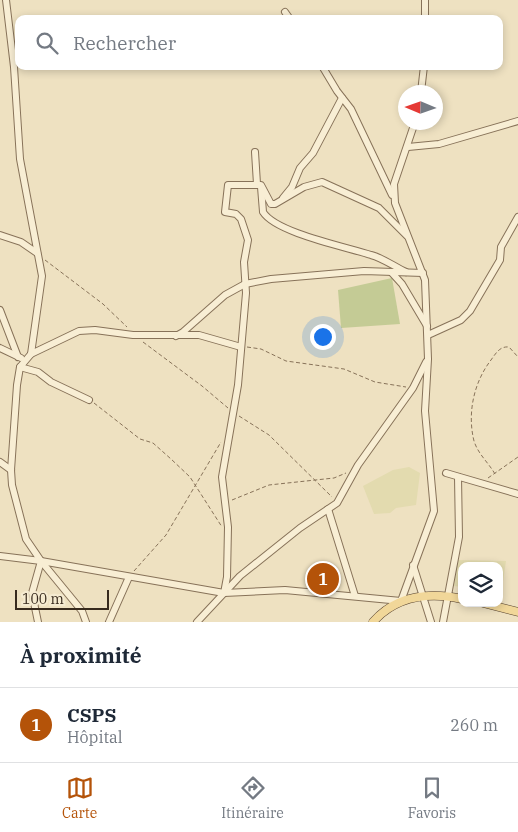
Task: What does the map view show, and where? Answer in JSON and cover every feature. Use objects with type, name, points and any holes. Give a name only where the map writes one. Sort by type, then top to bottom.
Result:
[{"type":"main road","points":[[373,622],[384,611],[401,601],[423,596],[458,598]]},
{"type":"main road","points":[[498,607],[518,612]]},
{"type":"street","points":[[6,0],[14,67],[20,159],[42,276],[42,287],[31,354]]},
{"type":"street","points":[[425,0],[425,15]]},
{"type":"street","points":[[0,556],[40,561],[224,593],[285,590],[401,601],[434,511],[425,411],[428,359],[426,280],[412,241],[350,109],[324,70]]},
{"type":"street","points":[[422,85],[424,70]]},
{"type":"street","points":[[279,202],[292,187],[300,168],[313,153],[342,98]]},
{"type":"street","points":[[408,147],[439,144],[518,121]]},
{"type":"street","points":[[395,203],[394,184],[413,130]]},
{"type":"street","points":[[255,152],[263,212],[277,224],[351,250],[374,256],[407,273]]},
{"type":"street","points":[[224,593],[227,577],[228,539],[222,477],[238,385],[246,284],[243,270],[247,234],[245,224],[239,216],[225,212],[227,187],[229,184],[259,184]]},
{"type":"street","points":[[259,184],[272,204],[312,184],[328,184],[379,208],[412,241]]},
{"type":"street","points":[[428,335],[461,320],[470,311],[500,260],[501,247],[518,217]]},
{"type":"street","points":[[0,235],[20,242],[37,253]]},
{"type":"street","points":[[176,336],[188,328],[225,294],[246,284],[271,279],[364,271],[423,273]]},
{"type":"street","points":[[392,273],[402,284],[428,327]]},
{"type":"street","points":[[0,310],[21,359],[17,385],[11,470],[26,540],[40,561],[82,611],[86,622]]},
{"type":"street","points":[[21,359],[79,331],[95,330],[133,334],[199,335],[241,347]]},
{"type":"street","points":[[0,348],[21,359]]},
{"type":"street","points":[[197,622],[240,576],[266,554],[337,503],[358,466],[412,388],[428,359]]},
{"type":"street","points":[[20,367],[36,371],[51,382],[89,400]]},
{"type":"street","points":[[0,462],[11,470]]},
{"type":"street","points":[[446,473],[518,494]]},
{"type":"street","points":[[443,622],[459,537],[458,477]]},
{"type":"street","points":[[328,509],[354,596]]},
{"type":"street","points":[[38,622],[32,593],[40,561]]},
{"type":"street","points":[[413,565],[431,622]]},
{"type":"street","points":[[109,622],[129,577]]},
{"type":"street","points":[[206,622],[208,609]]},
{"type":"path","points":[[241,347],[261,349],[286,361],[344,369],[375,382],[412,388]]},
{"type":"path","points":[[495,474],[479,453],[474,440],[472,403],[482,371],[498,351],[503,347],[509,347],[518,357]]},
{"type":"path","points":[[89,400],[140,439],[153,443],[171,458],[196,485],[228,539]]},
{"type":"path","points":[[233,413],[269,435],[337,503]]},
{"type":"path","points":[[129,577],[166,535],[224,438]]},
{"type":"path","points":[[481,484],[518,457]]},
{"type":"path","points":[[225,504],[269,485],[338,477],[358,466]]},
{"type":"shaded area","points":[[409,467],[420,473],[416,505],[396,508],[390,513],[374,514],[363,486],[393,470]]},
{"type":"shaded area","points":[[457,560],[506,561],[503,581],[503,562],[458,562],[458,586],[454,586]]},
{"type":"green space","points":[[392,278],[400,324],[341,328],[338,290]]},
{"type":"place","name":"CSPS","points":[[323,579]]}]
